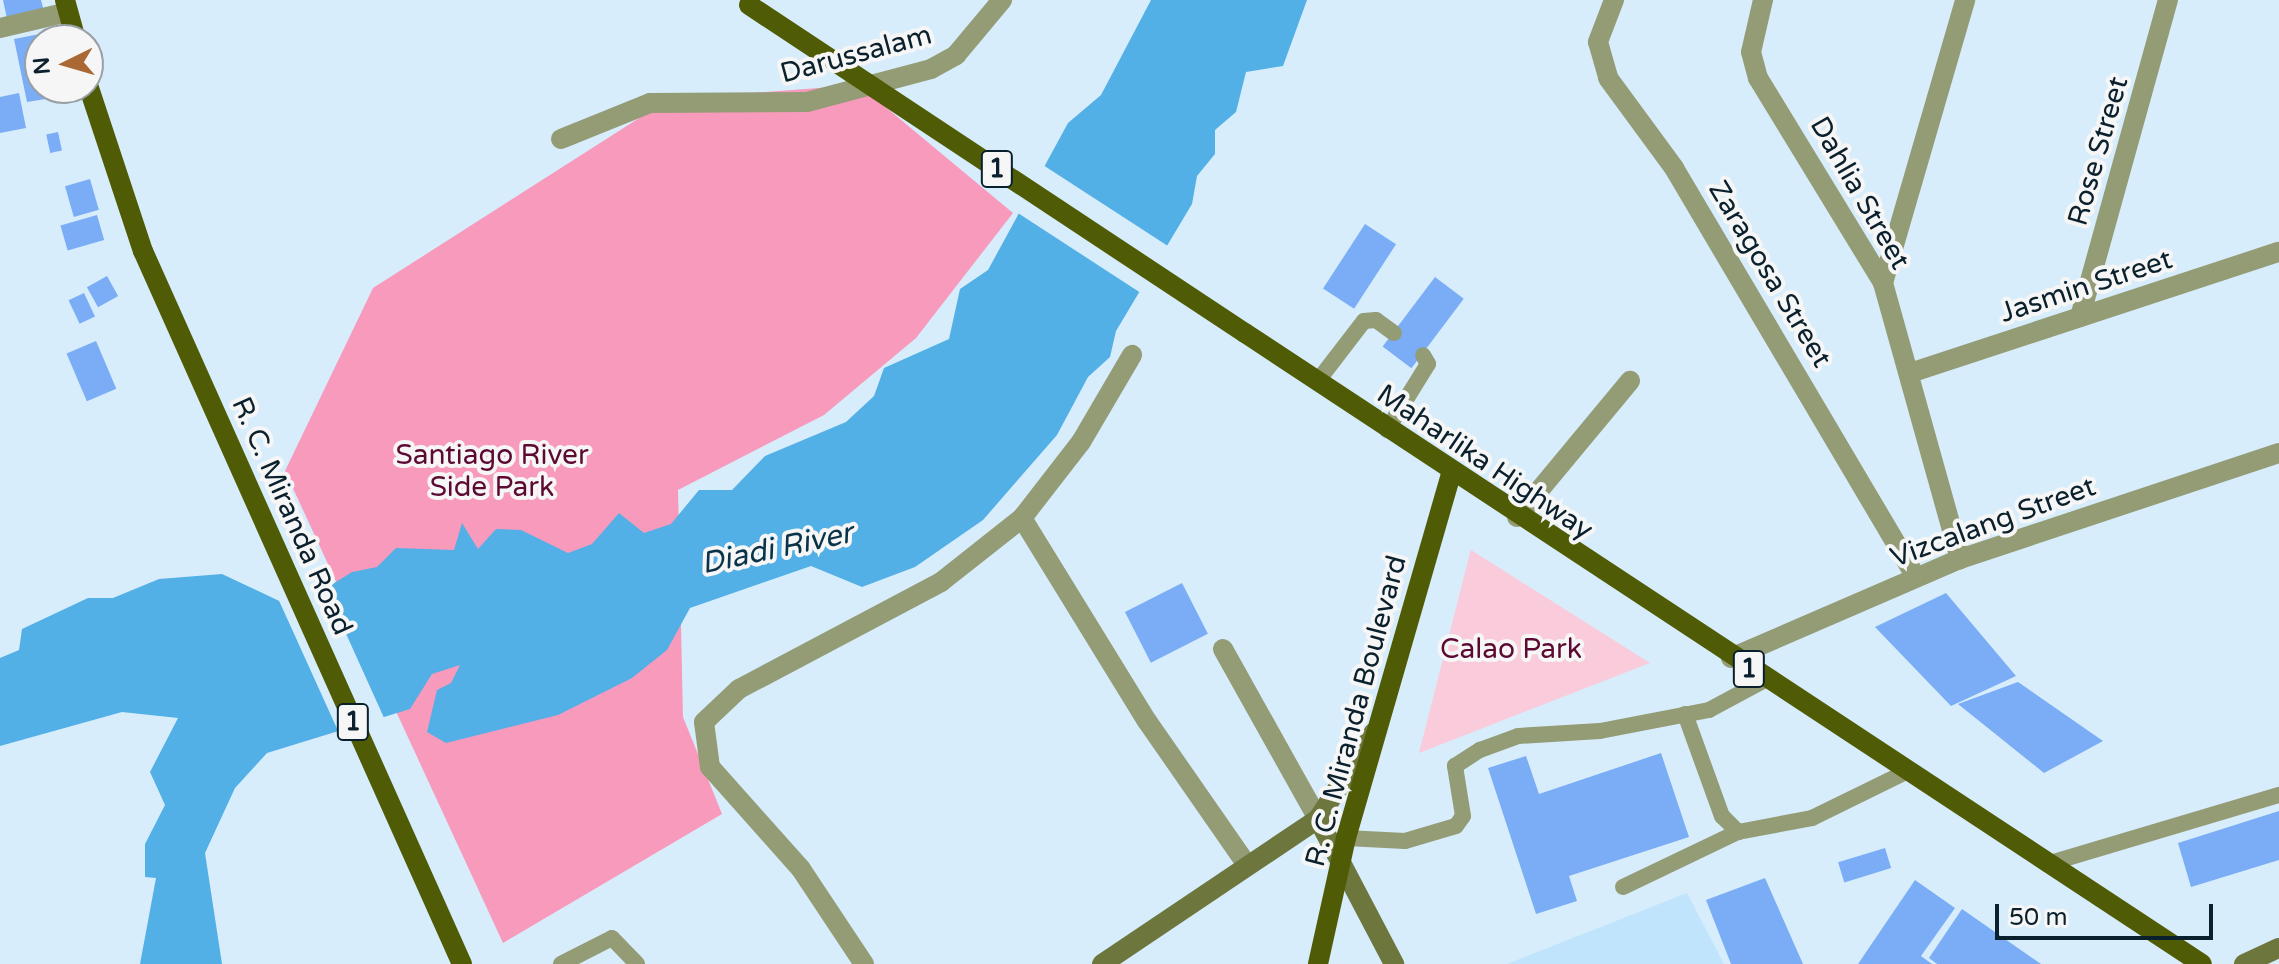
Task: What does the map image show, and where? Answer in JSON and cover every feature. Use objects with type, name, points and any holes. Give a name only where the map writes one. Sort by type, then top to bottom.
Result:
[{"type":"main road","name":"Maharlika Highway","points":[[745,2],[1245,333],[1451,474],[1904,773],[2202,964]]},
{"type":"main road","name":"R. C. Miranda Road","points":[[94,104],[143,251],[462,964]]},
{"type":"main road","name":"R. C. Miranda Boulevard","points":[[1318,964],[1346,838],[1451,474]]},
{"type":"street","name":"Darussalam","points":[[561,139],[650,103],[807,102],[931,69],[956,55],[1002,0]]},
{"type":"street","name":"Zaragosa Street","points":[[1614,0],[1598,42],[1608,78],[1674,168],[1916,577]]},
{"type":"street","name":"Dahlia Street","points":[[1763,0],[1751,52],[1758,78],[1883,283],[1960,559]]},
{"type":"street","points":[[1883,283],[1965,0]]},
{"type":"street","name":"Rose Street","points":[[2080,317],[2168,0]]},
{"type":"street","points":[[0,28],[67,6]]},
{"type":"street","name":"Jasmin Street","points":[[1910,373],[2279,252]]},
{"type":"street","points":[[864,964],[801,869],[710,767],[704,722],[716,704],[931,589],[1022,518],[1081,442],[1132,355]]},
{"type":"street","points":[[1517,517],[1630,381]]},
{"type":"street","name":"Vizcalang Street","points":[[1731,658],[1960,559],[2279,453]]},
{"type":"street","points":[[1022,518],[1147,721],[1247,865]]},
{"type":"street","points":[[1223,649],[1394,964]]},
{"type":"street","points":[[1102,964],[1318,819],[1379,725]]},
{"type":"street","points":[[2244,964],[2279,948]]},
{"type":"lane","points":[[1317,382],[1364,321],[1376,320],[1394,333]]},
{"type":"lane","points":[[1387,430],[1428,364],[1423,355]]},
{"type":"lane","points":[[1346,838],[1405,841],[1456,826],[1463,816],[1455,766],[1506,741],[1685,714],[1765,680]]},
{"type":"lane","points":[[1685,714],[1722,816],[1738,832]]},
{"type":"lane","points":[[1623,887],[1738,832],[1812,818],[1904,773]]},
{"type":"lane","points":[[2047,864],[2279,795]]},
{"type":"lane","points":[[561,964],[612,938],[637,964]]},
{"type":"shaded area","points":[[1687,893],[1724,964],[1507,964]]},
{"type":"green space","name":"Santiago River Side Park","points":[[859,85],[1013,213],[916,338],[824,415],[678,490],[683,717],[722,814],[503,943],[285,471],[373,288],[669,99]]},
{"type":"green space","name":"Calao Park","points":[[1471,550],[1650,663],[1419,753]]},
{"type":"water","name":"Diadi River","points":[[1151,0],[1307,0],[1283,66],[1246,72],[1236,112],[1215,130],[1215,154],[1197,176],[1192,204],[1116,331],[1110,357],[1088,377],[1057,435],[983,520],[915,567],[862,587],[811,566],[690,608],[667,650],[632,678],[558,715],[446,743],[427,732],[437,690],[451,683],[460,665],[432,674],[410,709],[267,753],[235,788],[205,853],[222,964],[140,964],[156,878],[145,877],[145,844],[165,805],[150,772],[178,718],[122,712],[0,746],[0,658],[19,650],[22,629],[88,598],[113,598],[159,579],[222,574],[294,608],[352,572],[377,567],[396,548],[454,550],[462,523],[478,549],[496,529],[521,530],[568,553],[592,544],[619,513],[644,533],[671,524],[699,490],[732,490],[765,456],[846,422],[874,396],[884,368],[949,339],[960,289],[988,270],[1068,123],[1101,95]]},
{"type":"pier","points":[[1043,165],[1172,249],[1143,294],[1014,210]]},
{"type":"pier","points":[[324,585],[385,720],[339,733],[276,594],[294,603]]},
{"type":"building","points":[[3,0],[41,0],[45,15],[8,23]]},
{"type":"building","points":[[24,37],[24,87],[14,39]]},
{"type":"building","points":[[19,93],[26,128],[0,133],[0,97]]},
{"type":"building","points":[[58,132],[62,151],[50,153],[46,134]]},
{"type":"building","points":[[90,179],[99,210],[74,217],[65,186]]},
{"type":"building","points":[[97,215],[104,240],[68,250],[60,225]]},
{"type":"building","points":[[1365,224],[1396,244],[1354,309],[1323,289]]},
{"type":"building","points":[[107,276],[118,296],[98,307],[87,287]]},
{"type":"building","points":[[1435,277],[1464,299],[1411,368],[1383,346]]},
{"type":"building","points":[[84,293],[95,317],[80,324],[69,300]]},
{"type":"building","points":[[96,341],[116,389],[87,401],[67,354]]},
{"type":"building","points":[[1182,583],[1208,634],[1151,663],[1125,612]]},
{"type":"building","points":[[1946,593],[2016,676],[1951,706],[1875,627]]},
{"type":"building","points":[[2018,682],[2103,741],[2044,773],[1958,704]]},
{"type":"building","points":[[1661,753],[1689,837],[1569,876],[1577,901],[1536,914],[1488,768],[1526,756],[1539,794]]},
{"type":"building","points":[[2279,811],[2279,860],[2191,887],[2178,843]]},
{"type":"building","points":[[1885,848],[1891,868],[1844,882],[1838,862]]},
{"type":"building","points":[[1765,878],[1803,964],[1731,964],[1706,900]]},
{"type":"building","points":[[1915,880],[1955,908],[1921,956],[1932,964],[1858,964]]},
{"type":"building","points":[[1962,909],[2041,964],[1937,964],[1929,958]]}]
